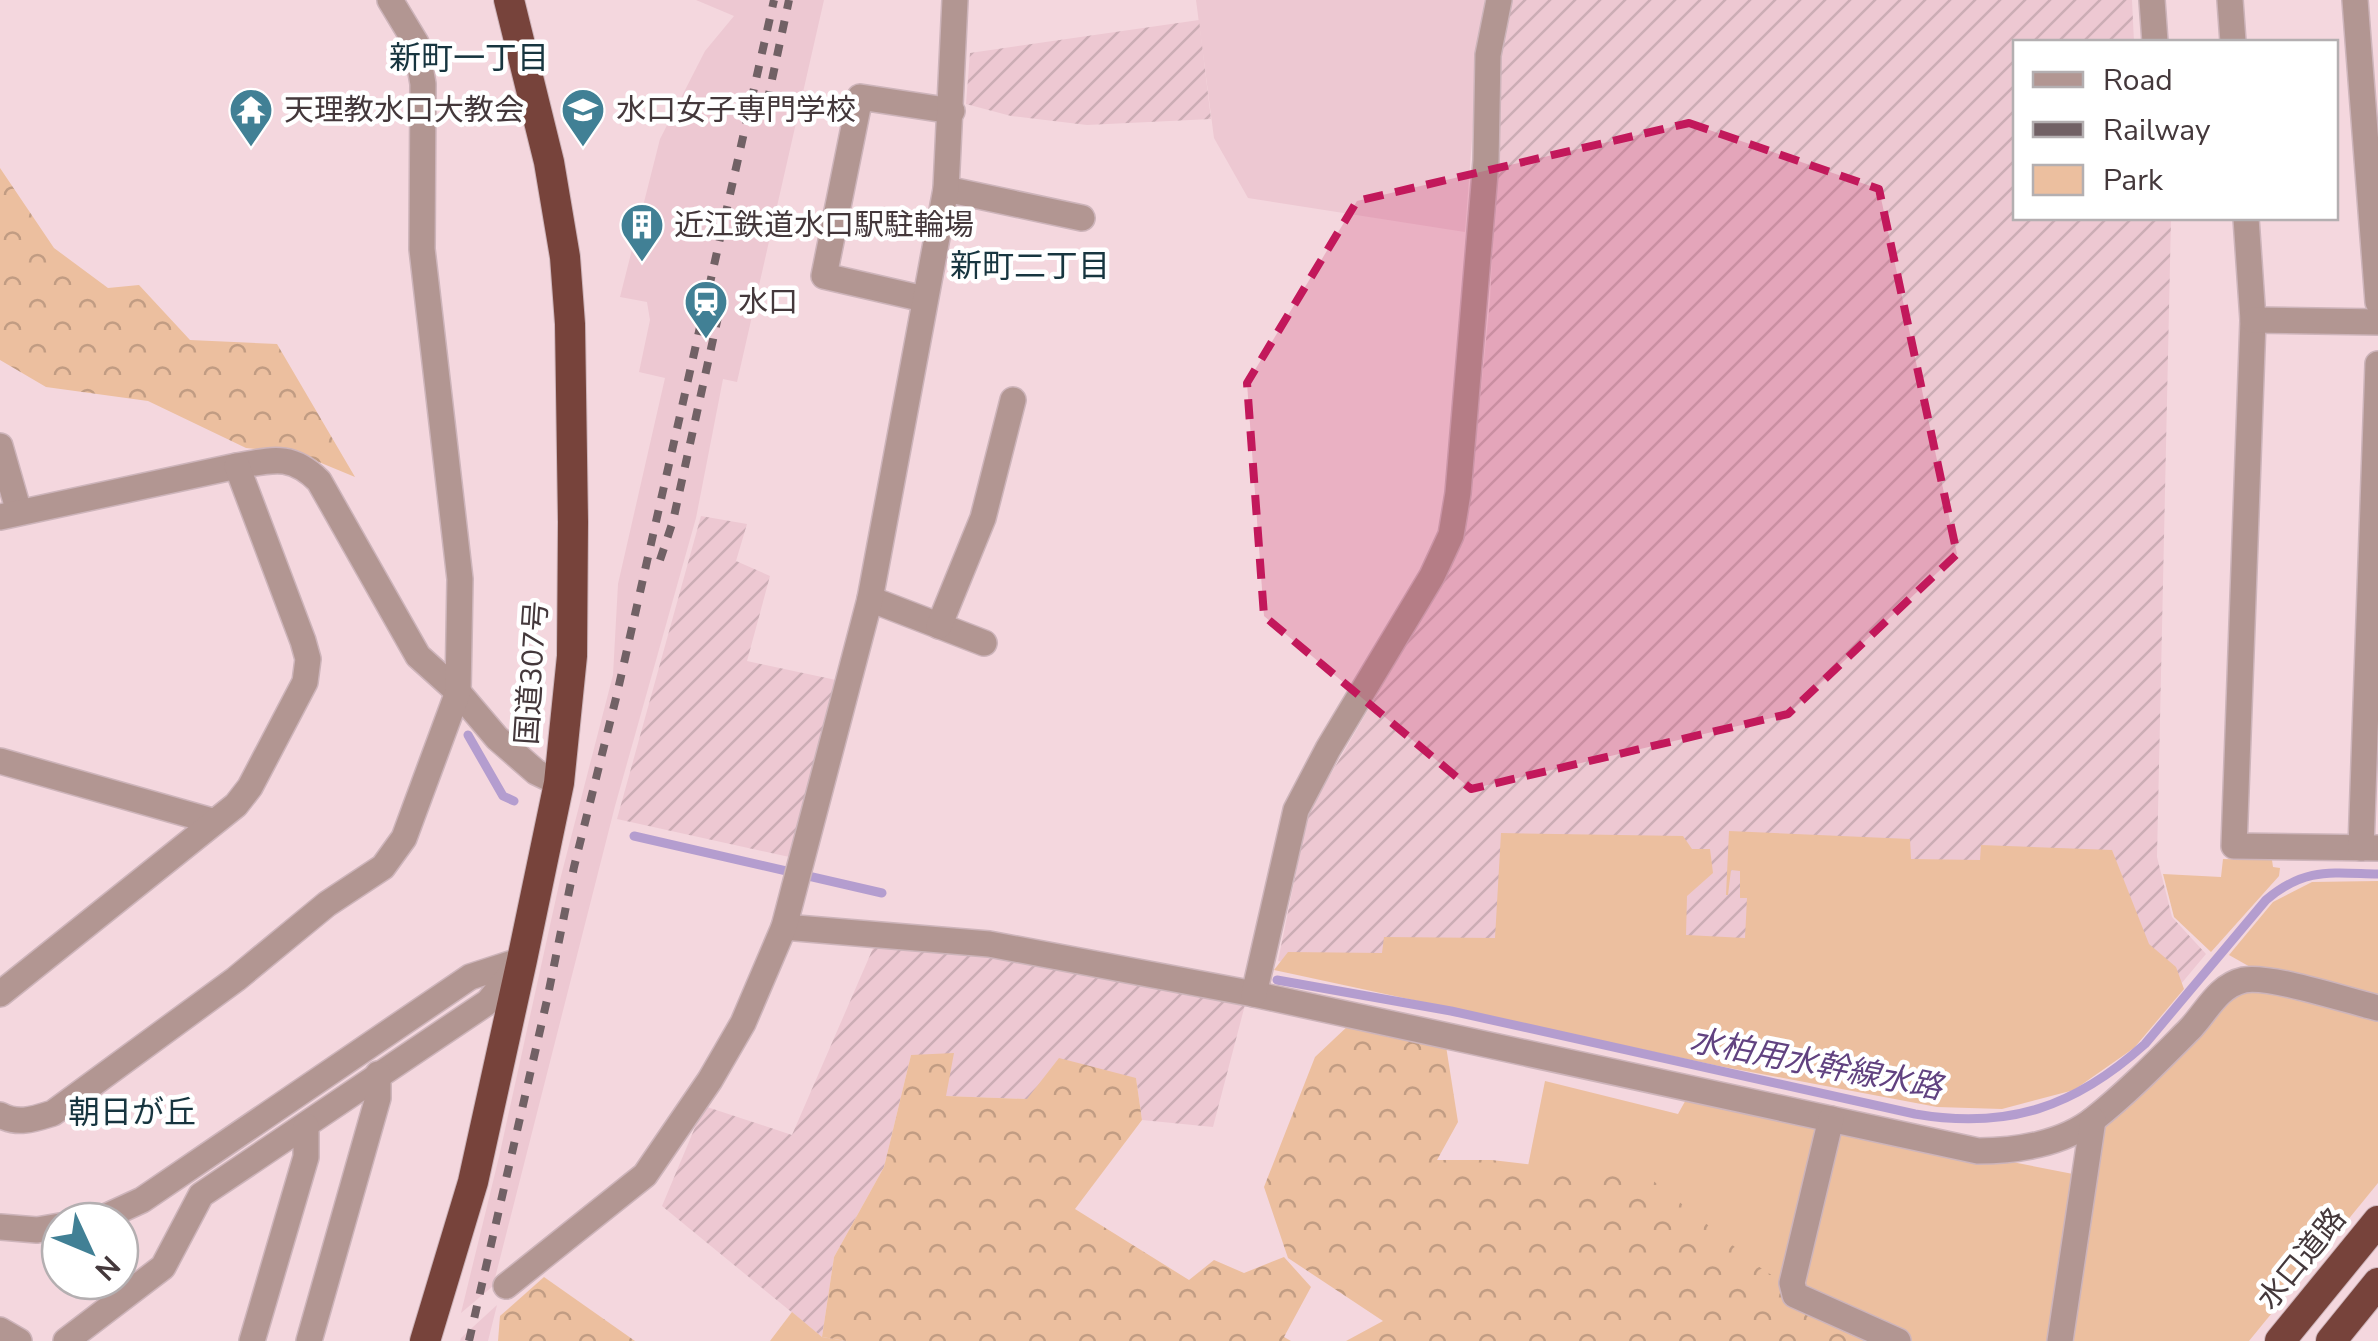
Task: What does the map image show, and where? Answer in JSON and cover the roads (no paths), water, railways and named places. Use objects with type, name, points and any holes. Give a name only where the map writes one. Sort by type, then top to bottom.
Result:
[{"type":"highway","name":"国道307号","points":[[425,1341],[473,1182],[522,960],[559,783],[572,656],[570,324],[564,257],[549,162],[510,0]]},
{"type":"highway","name":"水口道路","points":[[2280,1341],[2378,1220]]},
{"type":"highway","points":[[2331,1341],[2378,1282]]},
{"type":"street","points":[[0,1115],[28,1122],[53,1113],[236,979],[327,904],[383,867],[404,838],[458,692],[460,579],[422,250],[423,84],[416,44],[390,0]]},
{"type":"street","points":[[506,1286],[645,1175],[710,1080],[743,1022],[784,927],[870,599],[946,188],[955,0]]},
{"type":"street","points":[[1254,994],[1296,810],[1432,576],[1451,535],[1458,493],[1486,161],[1488,56],[1499,0]]},
{"type":"street","points":[[2152,0],[2155,40]]},
{"type":"street","points":[[2230,0],[2233,40]]},
{"type":"street","points":[[2355,0],[2378,302]]},
{"type":"street","points":[[924,299],[824,276],[860,97],[952,111]]},
{"type":"street","points":[[946,188],[1082,218]]},
{"type":"street","points":[[2246,220],[2253,320],[2234,846],[2369,848],[2378,364]]},
{"type":"street","points":[[2253,320],[2378,322]]},
{"type":"street","points":[[939,626],[984,518],[1012,400]]},
{"type":"street","points":[[0,446],[9,514],[274,460],[305,467],[319,481],[418,656],[458,692],[497,738],[536,772],[559,783]]},
{"type":"street","points":[[0,994],[236,804],[250,786],[305,682],[308,659],[237,466]]},
{"type":"street","points":[[870,599],[984,643]]},
{"type":"street","points":[[0,762],[212,822]]},
{"type":"street","points":[[784,927],[989,944],[1254,994],[1978,1151],[2010,1151],[2050,1140],[2093,1120],[2191,1028],[2220,992],[2234,984],[2261,980],[2378,1008]]},
{"type":"street","points":[[66,1341],[163,1267],[201,1195],[488,1002],[522,960]]},
{"type":"street","points":[[140,1201],[470,978],[522,960]]},
{"type":"street","points":[[309,1341],[378,1098],[378,1074]]},
{"type":"street","points":[[1831,1118],[1792,1283],[1795,1294],[1898,1341]]},
{"type":"street","points":[[2060,1341],[2093,1120]]},
{"type":"street","points":[[252,1341],[306,1157],[306,1126]]},
{"type":"street","points":[[0,1228],[40,1229]]},
{"type":"street","points":[[0,1330],[19,1341]]},
{"type":"waterway","points":[[468,735],[503,796],[514,801]]},
{"type":"waterway","name":"水柏用水幹線水路","points":[[634,836],[882,893]]},
{"type":"waterway","name":"水柏用水幹線水路","points":[[1277,980],[1451,1011],[1915,1114],[1980,1119],[2039,1109],[2093,1084],[2119,1066],[2145,1044],[2266,900],[2280,889],[2319,874],[2378,874]]},
{"type":"railway","points":[[469,1341],[774,0]]},
{"type":"railway","points":[[767,103],[789,0]]},
{"type":"railway","points":[[660,560],[673,521],[718,317]]},
{"type":"place","name":"天理教水口大教会","points":[[251,148]]},
{"type":"place","name":"水口女子専門学校","points":[[583,148]]},
{"type":"place","name":"近江鉄道水口駅駐輪場","points":[[642,263]]},
{"type":"place","name":"水口","points":[[706,340]]},
{"type":"district","name":"新町一丁目","points":[[469,58]]},
{"type":"district","name":"新町二丁目","points":[[1030,266]]},
{"type":"district","name":"朝日が丘","points":[[132,1112]]}]
